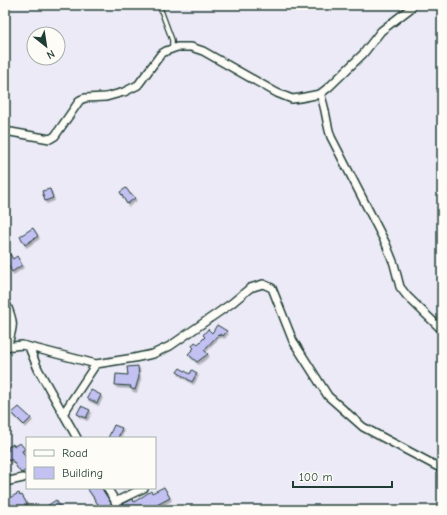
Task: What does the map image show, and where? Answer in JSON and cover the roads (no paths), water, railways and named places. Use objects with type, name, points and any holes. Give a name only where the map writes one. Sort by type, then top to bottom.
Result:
[{"type":"street","points":[[5,131],[50,139],[55,136],[80,100],[85,98],[106,97],[124,92],[138,85],[161,54],[177,47],[191,47],[203,51],[292,99],[320,94],[362,54],[381,31],[411,8]]},
{"type":"street","points":[[320,94],[324,103],[327,125],[331,138],[386,244],[394,264],[400,287],[407,296],[442,330]]},
{"type":"street","points":[[5,301],[14,326],[6,347],[22,345],[96,364],[153,354],[170,346],[232,303],[250,288],[263,284],[272,288],[293,341],[328,396],[363,427],[442,469]]},
{"type":"street","points":[[29,348],[38,369],[76,437]]},
{"type":"street","points":[[63,414],[96,364]]},
{"type":"street","points":[[5,482],[23,478]]},
{"type":"street","points":[[108,489],[121,510]]},
{"type":"street","points":[[115,502],[142,489]]},
{"type":"lane","points":[[159,5],[172,40],[172,49]]}]
